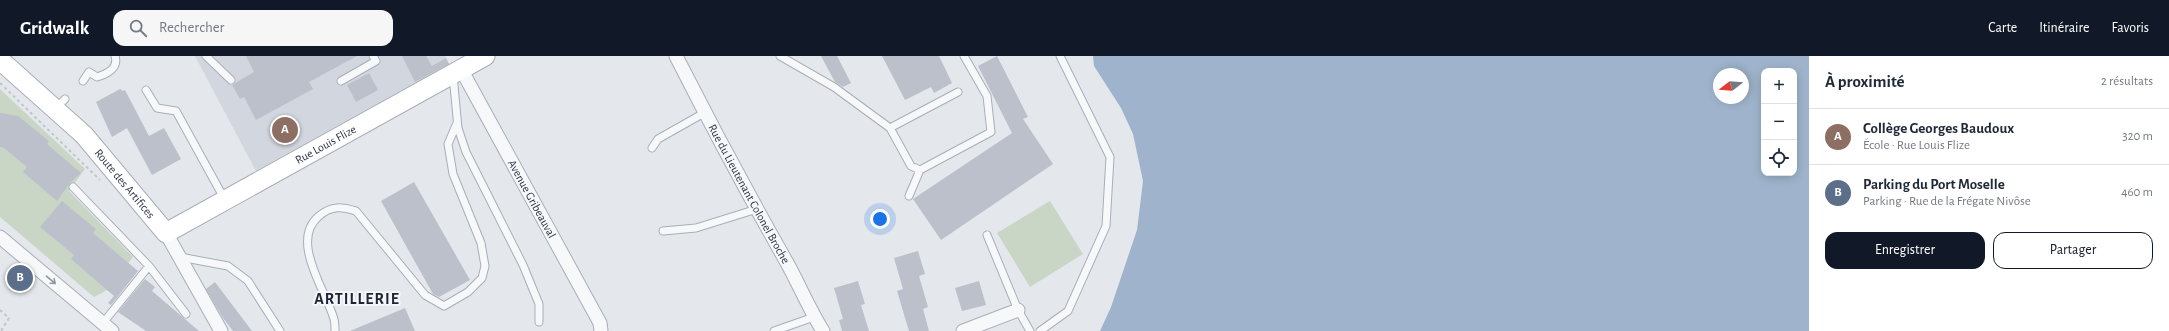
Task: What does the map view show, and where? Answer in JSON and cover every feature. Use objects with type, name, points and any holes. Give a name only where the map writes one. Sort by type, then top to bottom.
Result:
[{"type":"street","name":"Rue du Lieutenant Colonel Broche","points":[[676,56],[704,113],[790,268],[814,317],[824,331]]},
{"type":"street","name":"Route des Artifices","points":[[0,60],[60,104],[166,233],[221,331]]},
{"type":"street","name":"Rue Louis Flize","points":[[166,233],[466,64]]},
{"type":"street","name":"Avenue Gribeauval","points":[[466,64],[600,323],[601,331]]},
{"type":"street","points":[[0,237],[107,327]]},
{"type":"street","points":[[963,331],[1018,310]]},
{"type":"lane","points":[[83,81],[89,72],[97,77],[108,74],[114,67],[115,56]]},
{"type":"lane","points":[[206,56],[231,80]]},
{"type":"lane","points":[[341,81],[376,61],[373,56]]},
{"type":"lane","points":[[780,56],[834,87],[890,128],[911,166],[920,170]]},
{"type":"lane","points":[[909,196],[920,170],[991,132],[987,96],[964,56]]},
{"type":"lane","points":[[1040,331],[1068,312],[1106,226],[1110,157],[1060,56]]},
{"type":"lane","points":[[335,331],[333,316],[311,263],[307,237],[312,222],[326,210],[340,206],[356,211],[425,295],[444,306],[468,292],[482,278],[485,266],[481,243],[453,174],[448,144],[457,123],[466,64]]},
{"type":"lane","points":[[146,90],[157,108],[176,111],[225,200]]},
{"type":"lane","points":[[890,128],[958,92]]},
{"type":"lane","points":[[652,148],[658,139],[704,113]]},
{"type":"lane","points":[[457,123],[466,152],[524,265],[539,304],[539,322]]},
{"type":"lane","points":[[73,187],[149,266],[186,314]]},
{"type":"lane","points":[[663,230],[696,228],[757,209]]},
{"type":"lane","points":[[987,235],[1018,310],[1030,331]]},
{"type":"lane","points":[[180,257],[228,266],[248,281],[280,331]]},
{"type":"lane","points":[[107,327],[149,266]]},
{"type":"lane","points":[[774,331],[814,317]]},
{"type":"path","points":[[0,83],[100,180]]},
{"type":"path","points":[[0,310],[9,318],[1,331]]},
{"type":"shaded area","points":[[195,56],[445,56],[451,68],[257,173]]},
{"type":"green space","points":[[0,89],[85,169],[69,191],[133,257],[107,290],[94,297],[0,217]]},
{"type":"green space","points":[[1050,201],[1083,254],[1030,287],[997,233]]},
{"type":"water","points":[[1093,56],[1809,56],[1809,331],[1100,331],[1111,307],[1137,230],[1143,181],[1133,134],[1121,108],[1094,66]]},
{"type":"building","points":[[246,56],[357,56],[309,82],[313,89],[256,120],[244,97],[240,99],[232,85],[254,72]]},
{"type":"building","points":[[402,56],[426,56],[432,66],[446,58],[449,64],[415,82]]},
{"type":"building","points":[[821,56],[837,56],[851,83],[843,87],[835,82]]},
{"type":"building","points":[[882,56],[939,56],[952,83],[934,93],[931,87],[905,100]]},
{"type":"building","points":[[997,56],[1028,117],[1023,119],[1053,164],[941,240],[913,199],[1012,133],[978,66]]},
{"type":"building","points":[[369,73],[378,90],[356,102],[347,85]]},
{"type":"building","points":[[120,89],[123,91],[125,90],[149,136],[164,128],[181,159],[152,175],[127,128],[112,137],[96,102]]},
{"type":"building","points":[[0,113],[18,116],[49,141],[47,144],[81,173],[69,184],[57,201],[23,172],[27,167],[4,148],[0,147]]},
{"type":"building","points":[[414,182],[470,280],[439,297],[433,294],[381,201]]},
{"type":"building","points":[[62,201],[96,229],[93,233],[138,271],[111,305],[108,303],[114,296],[71,259],[74,255],[40,227]]},
{"type":"building","points":[[918,251],[925,274],[919,276],[928,307],[923,309],[929,331],[909,331],[897,291],[903,289],[894,258]]},
{"type":"building","points":[[145,279],[155,287],[152,291],[199,331],[146,331],[118,312]]},
{"type":"building","points":[[858,281],[865,304],[861,305],[869,331],[842,331],[839,320],[843,319],[834,288]]},
{"type":"building","points":[[979,281],[986,305],[962,311],[955,288]]},
{"type":"building","points":[[215,282],[252,331],[233,331],[223,318],[206,289]]},
{"type":"building","points":[[405,308],[415,331],[350,331]]},
{"type":"place","name":"Collège Georges Baudoux","points":[[285,130]]},
{"type":"place","name":"Parking du Port Moselle","points":[[20,278]]},
{"type":"district","name":"ARTILLERIE","points":[[357,298]]}]
